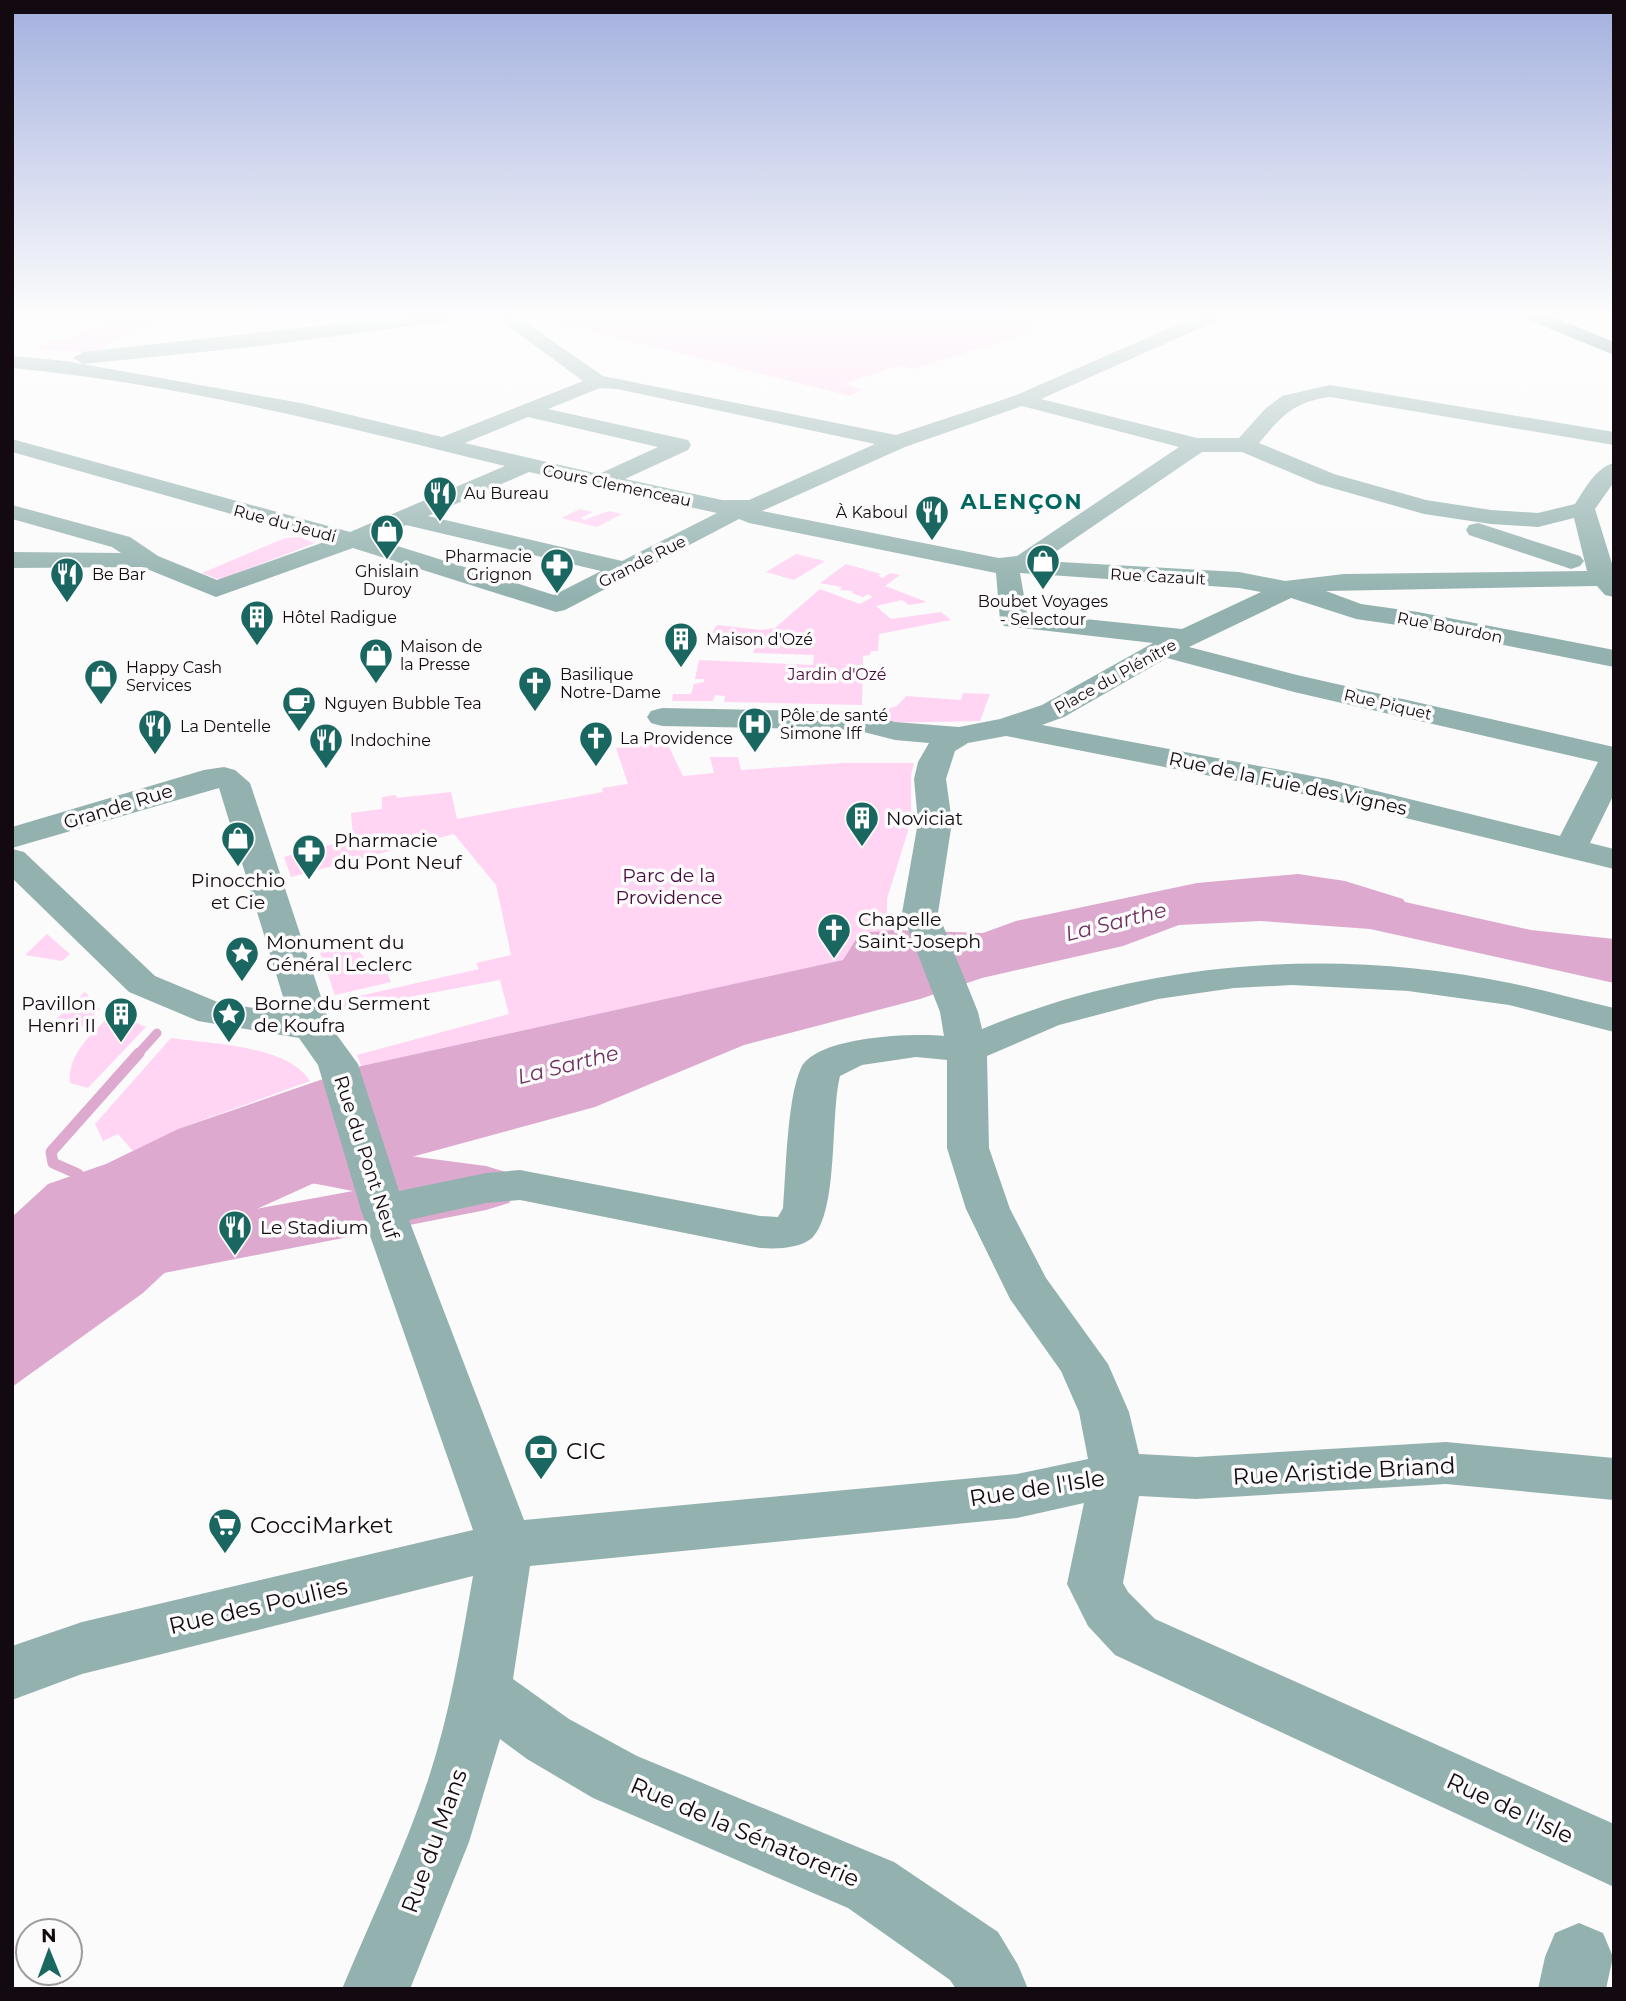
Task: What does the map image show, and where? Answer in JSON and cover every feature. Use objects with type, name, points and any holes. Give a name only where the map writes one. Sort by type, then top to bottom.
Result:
[{"type":"street","name":"Cours Clemenceau","points":[[303,409],[527,465],[738,512]]},
{"type":"street","points":[[444,444],[531,409]]},
{"type":"street","points":[[742,409],[897,442]]},
{"type":"street","name":"Grande Rue","points":[[556,604],[738,512],[897,442],[993,409]]},
{"type":"street","points":[[1058,409],[1197,445],[1245,445],[1326,479],[1410,504],[1448,511],[1538,520],[1591,537]]},
{"type":"street","points":[[1245,445],[1276,409]]},
{"type":"street","points":[[1439,409],[1614,439]]},
{"type":"street","points":[[527,411],[680,445],[602,481]]},
{"type":"street","name":"Rue du Jeudi","points":[[12,445],[352,540],[556,604]]},
{"type":"street","points":[[1014,568],[1197,445]]},
{"type":"street","points":[[12,512],[121,542],[149,561],[216,589],[352,540],[527,465]]},
{"type":"street","points":[[1538,520],[1583,509],[1602,481],[1614,470]]},
{"type":"street","points":[[1287,589],[1344,582],[1610,582],[1591,537],[1583,509]]},
{"type":"street","points":[[1448,511],[1458,523],[1571,561]]},
{"type":"street","name":"Rue Cazault","points":[[738,512],[1014,568],[1239,580],[1287,589]]},
{"type":"street","points":[[405,518],[625,569]]},
{"type":"street","points":[[12,560],[149,561]]},
{"type":"street","name":"Rue Piquet","points":[[1014,568],[1014,620],[1174,643],[1294,683],[1614,756]]},
{"type":"street","name":"Place du Plénître","points":[[1006,727],[1053,711],[1174,643],[1287,589]]},
{"type":"street","name":"Rue Bourdon","points":[[1287,589],[1356,611],[1418,620],[1614,659]]},
{"type":"street","name":"Rue de la Fuie des Vignes","points":[[662,717],[856,721],[895,731],[959,736],[1006,727],[1328,789],[1614,859]]},
{"type":"street","points":[[959,736],[942,746],[933,762],[930,779],[935,822],[920,913],[963,1031],[968,1148],[988,1209],[1027,1287],[1083,1364],[1104,1412],[1117,1474]]},
{"type":"street","points":[[1570,849],[1614,762]]},
{"type":"street","name":"Grande Rue","points":[[12,838],[204,779],[224,777]]},
{"type":"street","name":"Rue du Pont Neuf","points":[[224,777],[234,783],[312,1028],[338,1064],[378,1194],[506,1545]]},
{"type":"street","points":[[12,859],[142,984],[212,1013],[312,1028]]},
{"type":"street","points":[[378,1194],[520,1185],[760,1233],[785,1233],[802,1222],[814,1096],[821,1069],[850,1055],[887,1046],[916,1045],[963,1031],[1045,1017],[1157,988],[1234,977],[1292,974],[1408,980],[1509,994],[1614,1020]]},
{"type":"street","name":"Rue Aristide Briand","points":[[1117,1474],[1196,1478],[1446,1463],[1614,1479]]},
{"type":"street","name":"Rue de l'Isle","points":[[506,1545],[1017,1496],[1117,1474],[1095,1584],[1108,1609],[1135,1637],[1614,1856]]},
{"type":"street","name":"Rue des Poulies","points":[[12,1674],[47,1658],[82,1648],[506,1545]]},
{"type":"street","name":"Rue du Mans","points":[[376,1989],[437,1842],[459,1779],[482,1691],[506,1545]]},
{"type":"street","name":"Rue de la Sénatorerie","points":[[482,1691],[548,1739],[615,1777],[871,1885],[974,1956],[994,1989]]},
{"type":"green space","points":[[580,509],[593,512],[581,518],[584,520],[609,511],[622,514],[597,527],[561,518]]},
{"type":"green space","points":[[299,537],[315,543],[220,580],[202,573],[285,538]]},
{"type":"green space","points":[[796,554],[825,561],[794,580],[766,572]]},
{"type":"green space","name":"Jardin d'Ozé","points":[[846,564],[881,574],[878,576],[883,578],[890,573],[900,575],[885,586],[927,602],[909,605],[902,600],[876,606],[891,619],[941,612],[951,620],[879,634],[878,651],[871,651],[870,655],[863,656],[862,705],[724,702],[725,696],[715,695],[713,701],[672,701],[673,694],[691,694],[694,684],[704,682],[704,679],[695,679],[699,660],[813,665],[814,655],[753,653],[755,647],[704,644],[717,625],[761,630],[775,628],[820,589],[860,604],[873,597],[868,594],[863,597],[852,593],[853,591],[840,590],[842,587],[820,583]]},
{"type":"green space","points":[[963,693],[990,694],[980,721],[878,723],[878,711],[897,706],[906,696],[961,700]]},
{"type":"green space","name":"Parc de la Providence","points":[[667,743],[683,776],[714,773],[710,757],[738,757],[741,770],[843,763],[914,763],[911,775],[911,821],[887,899],[887,913],[893,930],[860,933],[844,960],[361,1066],[357,1055],[509,1014],[500,980],[340,1010],[337,1001],[479,969],[476,963],[511,955],[496,885],[454,834],[291,877],[284,857],[353,839],[351,813],[382,809],[382,797],[451,792],[457,819],[603,792],[602,788],[628,784],[616,748]]},
{"type":"green space","points":[[47,934],[70,954],[62,961],[25,955]]},
{"type":"green space","points":[[372,939],[375,946],[358,950],[371,966],[383,964],[391,982],[335,995],[320,953]]},
{"type":"green space","points":[[85,992],[100,1009],[75,1033],[47,1028]]},
{"type":"green space","points":[[113,1013],[146,1027],[88,1088],[70,1083],[70,1072],[77,1053]]},
{"type":"green space","points":[[171,1038],[267,1053],[299,1069],[310,1081],[178,1129],[133,1151],[118,1134],[103,1141],[95,1124]]},
{"type":"water","points":[[1298,874],[1345,881],[1403,899],[1405,902],[1531,930],[1614,939],[1614,983],[1370,929],[1261,921],[1179,925],[1123,946],[982,978],[920,999],[744,1045],[595,1107],[312,1184],[210,1230],[143,1293],[12,1387],[12,1217],[48,1184],[106,1164],[178,1129],[361,1066],[843,960],[860,933],[894,930],[983,933],[1016,921],[1197,883]]},
{"type":"waterway","points":[[138,1054],[157,1033]]},
{"type":"waterway","points":[[78,1174],[53,1163],[51,1152],[139,1053]]},
{"type":"waterway","name":"La Sarthe","points":[[12,1309],[56,1270],[486,1188],[318,1165]]},
{"type":"place","name":"Au Bureau","points":[[440,523]]},
{"type":"place","name":"À Kaboul","points":[[932,542]]},
{"type":"place","name":"Ghislain Duroy","points":[[387,561]]},
{"type":"place","name":"Boubet Voyages - Selectour","points":[[1043,591]]},
{"type":"place","name":"Pharmacie Grignon","points":[[557,595]]},
{"type":"place","name":"Be Bar","points":[[67,604]]},
{"type":"place","name":"Hôtel Radigue","points":[[257,647]]},
{"type":"place","name":"Maison d'Ozé","points":[[681,669]]},
{"type":"place","name":"Maison de la Presse","points":[[376,685]]},
{"type":"place","name":"Happy Cash Services","points":[[101,706]]},
{"type":"place","name":"Basilique Notre-Dame","points":[[535,713]]},
{"type":"place","name":"Nguyen Bubble Tea","points":[[299,733]]},
{"type":"place","name":"Pôle de santé Simone Iff","points":[[755,754]]},
{"type":"place","name":"La Dentelle","points":[[155,756]]},
{"type":"place","name":"La Providence","points":[[596,768]]},
{"type":"place","name":"Indochine","points":[[326,770]]},
{"type":"place","name":"Noviciat","points":[[862,848]]},
{"type":"place","name":"Pinocchio et Cie","points":[[238,868]]},
{"type":"place","name":"Pharmacie du Pont Neuf","points":[[309,881]]},
{"type":"place","name":"Chapelle Saint-Joseph","points":[[834,960]]},
{"type":"place","name":"Monument du Général Leclerc","points":[[242,983]]},
{"type":"place","name":"Pavillon Henri II","points":[[121,1044]]},
{"type":"place","name":"Borne du Serment de Koufra","points":[[229,1044]]},
{"type":"place","name":"Le Stadium","points":[[235,1257]]},
{"type":"place","name":"CIC","points":[[541,1481]]},
{"type":"place","name":"CocciMarket","points":[[225,1555]]},
{"type":"district","name":"ALENÇON","points":[[1022,502]]}]
